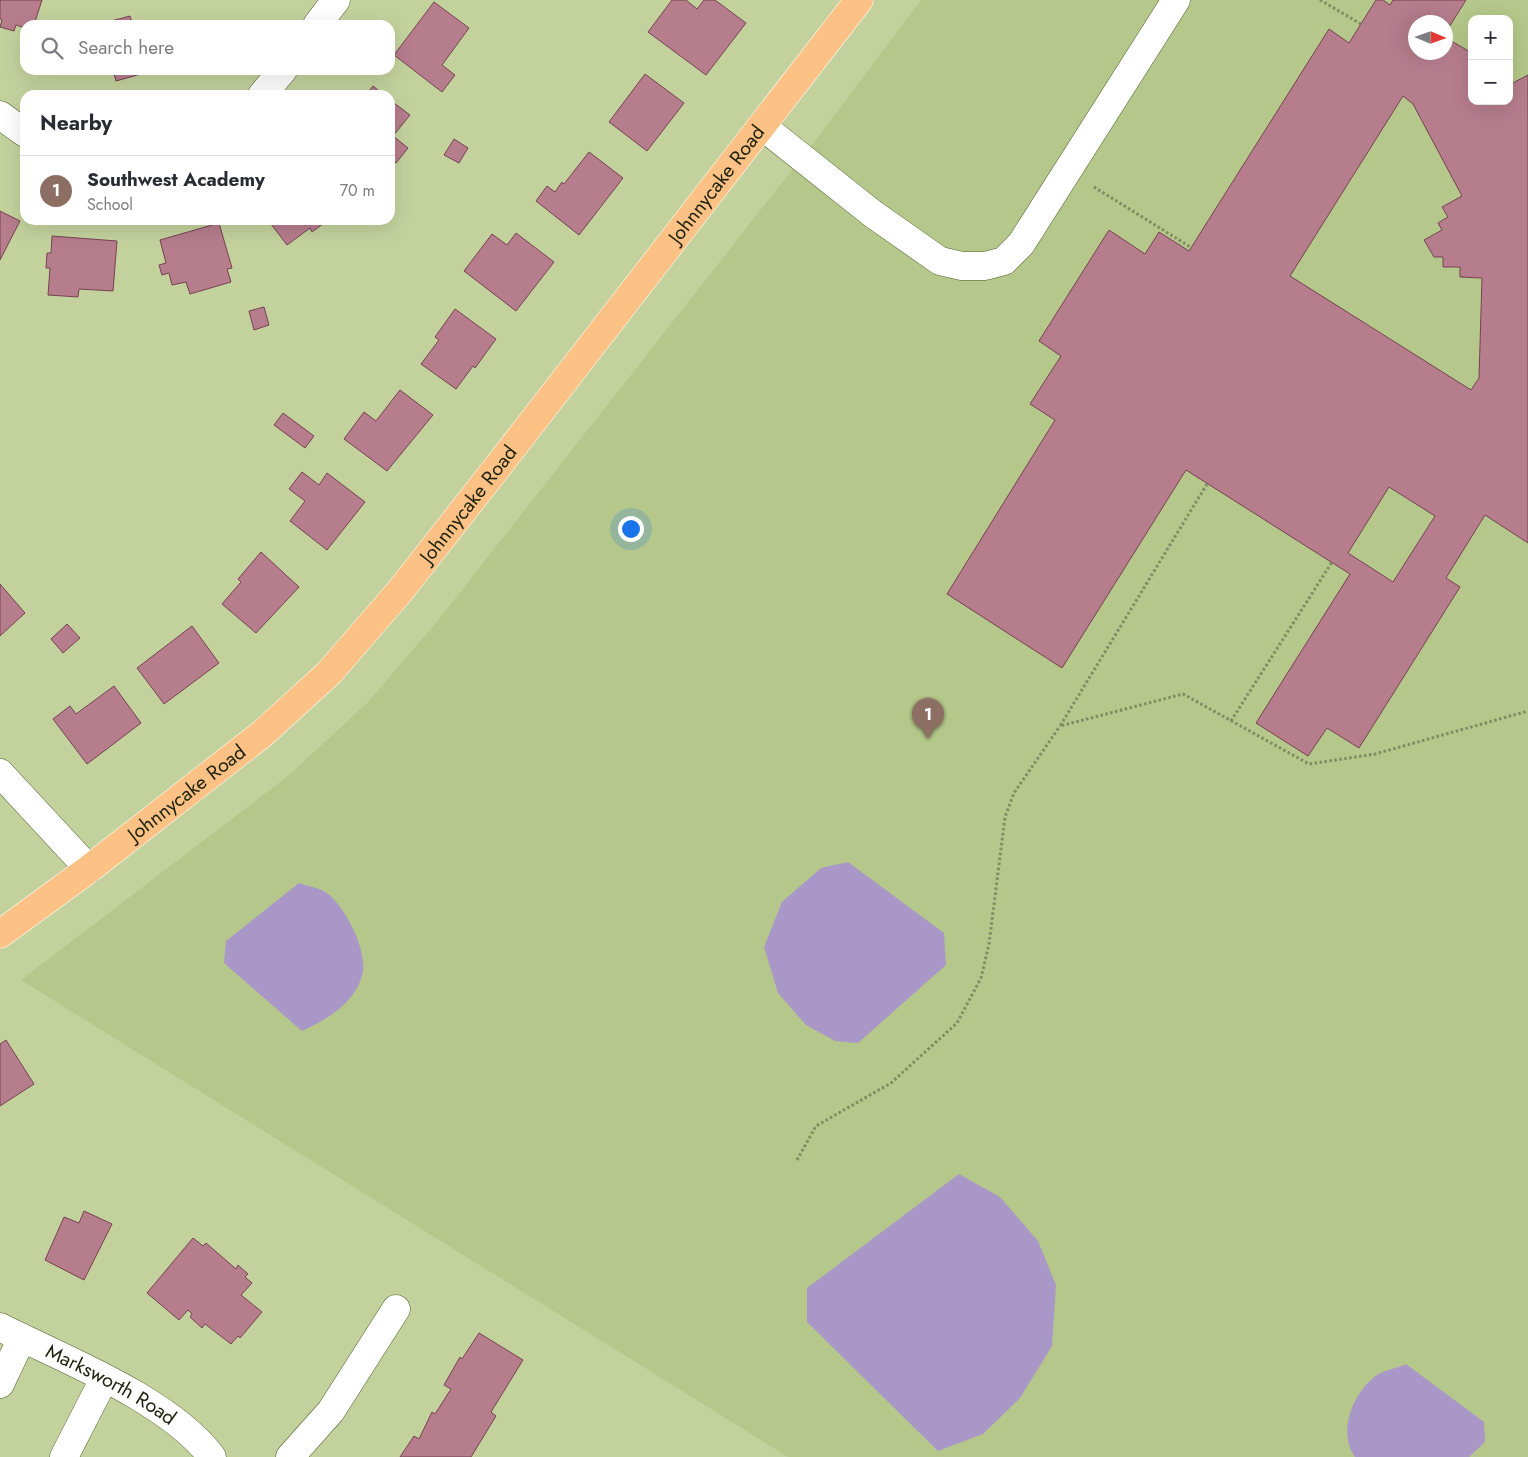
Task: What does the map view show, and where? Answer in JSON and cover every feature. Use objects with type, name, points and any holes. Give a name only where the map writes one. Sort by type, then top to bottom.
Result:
[{"type":"main road","name":"Johnnycake Road","points":[[0,934],[89,870],[262,734],[329,673],[400,591],[859,0]]},
{"type":"street","points":[[321,20],[336,0]]},
{"type":"street","points":[[762,126],[873,214],[940,261],[962,266],[985,266],[1004,261],[1022,244],[1176,0]]},
{"type":"street","points":[[266,90],[279,75]]},
{"type":"street","points":[[0,115],[20,129]]},
{"type":"street","points":[[0,773],[89,870]]},
{"type":"street","points":[[290,1457],[331,1411],[396,1308]]},
{"type":"street","points":[[0,1384],[11,1333]]},
{"type":"street","name":"Marksworth Road","points":[[11,1333],[160,1409],[203,1446],[212,1457]]},
{"type":"street","points":[[64,1457],[104,1379]]},
{"type":"path","points":[[1320,0],[1361,24]]},
{"type":"path","points":[[1068,171],[1192,248]]},
{"type":"path","points":[[797,1160],[816,1126],[891,1083],[956,1023],[981,978],[989,944],[1005,817],[1014,793],[1060,726],[1207,484]]},
{"type":"path","points":[[1231,721],[1332,562]]},
{"type":"path","points":[[1060,726],[1183,694],[1309,764],[1375,754],[1528,711]]},
{"type":"shaded area","points":[[921,0],[1528,0],[1528,1457],[788,1457],[21,980],[288,776],[367,703],[439,619],[825,128]]},
{"type":"shaded area","points":[[848,862],[944,933],[946,965],[858,1043],[835,1041],[806,1025],[778,993],[764,947],[782,902],[821,868]]},
{"type":"shaded area","points":[[299,883],[325,892],[342,909],[359,944],[363,966],[358,986],[346,1003],[320,1022],[302,1031],[224,963],[226,941]]},
{"type":"shaded area","points":[[959,1174],[1000,1197],[1038,1241],[1056,1285],[1052,1346],[1020,1398],[983,1434],[938,1451],[807,1322],[807,1288]]},
{"type":"shaded area","points":[[1406,1364],[1484,1422],[1485,1442],[1469,1457],[1355,1457],[1347,1436],[1348,1425],[1350,1413],[1361,1391],[1377,1375]]},
{"type":"building","points":[[0,0],[42,0],[36,20],[20,20],[20,26],[16,25],[14,31],[0,27],[2,20],[0,19]]},
{"type":"building","points":[[672,0],[686,0],[697,9],[704,0],[715,0],[746,23],[706,75],[648,32]]},
{"type":"building","points":[[1376,0],[1383,0],[1390,5],[1393,0],[1466,0],[1453,21],[1453,15],[1408,15],[1408,60],[1453,60],[1453,42],[1468,51],[1468,105],[1513,105],[1513,83],[1528,75],[1528,543],[1485,515],[1446,578],[1460,587],[1359,748],[1327,728],[1308,756],[1256,723],[1350,574],[1186,470],[1062,668],[947,594],[1055,420],[1030,404],[1061,356],[1039,341],[1109,230],[1145,254],[1159,232],[1189,251],[1329,29],[1349,43]],"holes":[[[1403,96],[1413,104],[1462,196],[1442,207],[1448,217],[1438,223],[1442,230],[1424,240],[1434,257],[1443,257],[1443,267],[1460,267],[1460,277],[1482,278],[1479,378],[1471,390],[1290,276]],[[1389,487],[1435,516],[1393,582],[1348,553]]]},
{"type":"building","points":[[434,2],[469,28],[442,65],[455,75],[442,92],[395,56]]},
{"type":"building","points":[[130,16],[131,20],[115,20]]},
{"type":"building","points":[[645,74],[684,103],[647,151],[609,122]]},
{"type":"building","points":[[114,75],[137,75],[116,81]]},
{"type":"building","points":[[373,86],[378,90],[370,90]]},
{"type":"building","points":[[395,104],[410,115],[395,134]]},
{"type":"building","points":[[395,138],[408,148],[395,162]]},
{"type":"building","points":[[454,139],[468,148],[459,163],[444,155]]},
{"type":"building","points":[[589,152],[623,178],[579,235],[536,201],[547,186],[555,192],[562,182],[564,184]]},
{"type":"building","points":[[0,211],[20,221],[0,260]]},
{"type":"building","points":[[212,225],[220,225],[232,268],[227,269],[231,282],[190,294],[186,282],[172,285],[169,273],[162,275],[159,265],[166,263],[160,240]]},
{"type":"building","points":[[272,225],[321,225],[312,232],[310,228],[287,245]]},
{"type":"building","points":[[516,233],[554,262],[516,311],[464,271],[492,234],[507,245]]},
{"type":"building","points":[[52,236],[117,241],[113,291],[79,289],[78,297],[48,295],[50,268],[46,268],[47,253],[51,253]]},
{"type":"building","points":[[264,307],[269,325],[254,330],[249,311]]},
{"type":"building","points":[[455,309],[496,339],[475,368],[473,366],[456,389],[421,364],[439,340],[435,337]]},
{"type":"building","points":[[400,390],[433,415],[387,471],[344,439],[364,412],[376,421]]},
{"type":"building","points":[[283,413],[314,436],[305,448],[274,425]]},
{"type":"building","points":[[302,472],[319,485],[327,473],[365,502],[327,550],[290,521],[305,501],[289,489]]},
{"type":"building","points":[[261,552],[299,587],[256,633],[222,604],[241,582],[238,579]]},
{"type":"building","points":[[0,584],[25,613],[0,636]]},
{"type":"building","points":[[67,624],[80,638],[63,653],[51,639]]},
{"type":"building","points":[[192,626],[219,663],[164,704],[137,668]]},
{"type":"building","points":[[114,686],[141,723],[87,764],[53,719],[70,706],[76,714]]},
{"type":"building","points":[[6,1040],[34,1084],[0,1106],[0,1044]]},
{"type":"building","points":[[84,1211],[112,1224],[84,1280],[45,1260],[64,1217],[79,1223]]},
{"type":"building","points":[[193,1238],[203,1246],[206,1243],[236,1269],[238,1265],[248,1274],[245,1277],[252,1283],[241,1295],[262,1312],[240,1338],[238,1336],[231,1344],[205,1324],[202,1328],[190,1317],[192,1314],[188,1310],[179,1320],[147,1293]]},
{"type":"building","points":[[479,1333],[523,1360],[491,1412],[496,1416],[471,1457],[400,1457],[414,1436],[419,1439],[432,1412],[435,1414],[451,1389],[444,1385],[460,1357],[462,1359]]},
{"type":"place","name":"Southwest Academy","points":[[928,739]]}]
